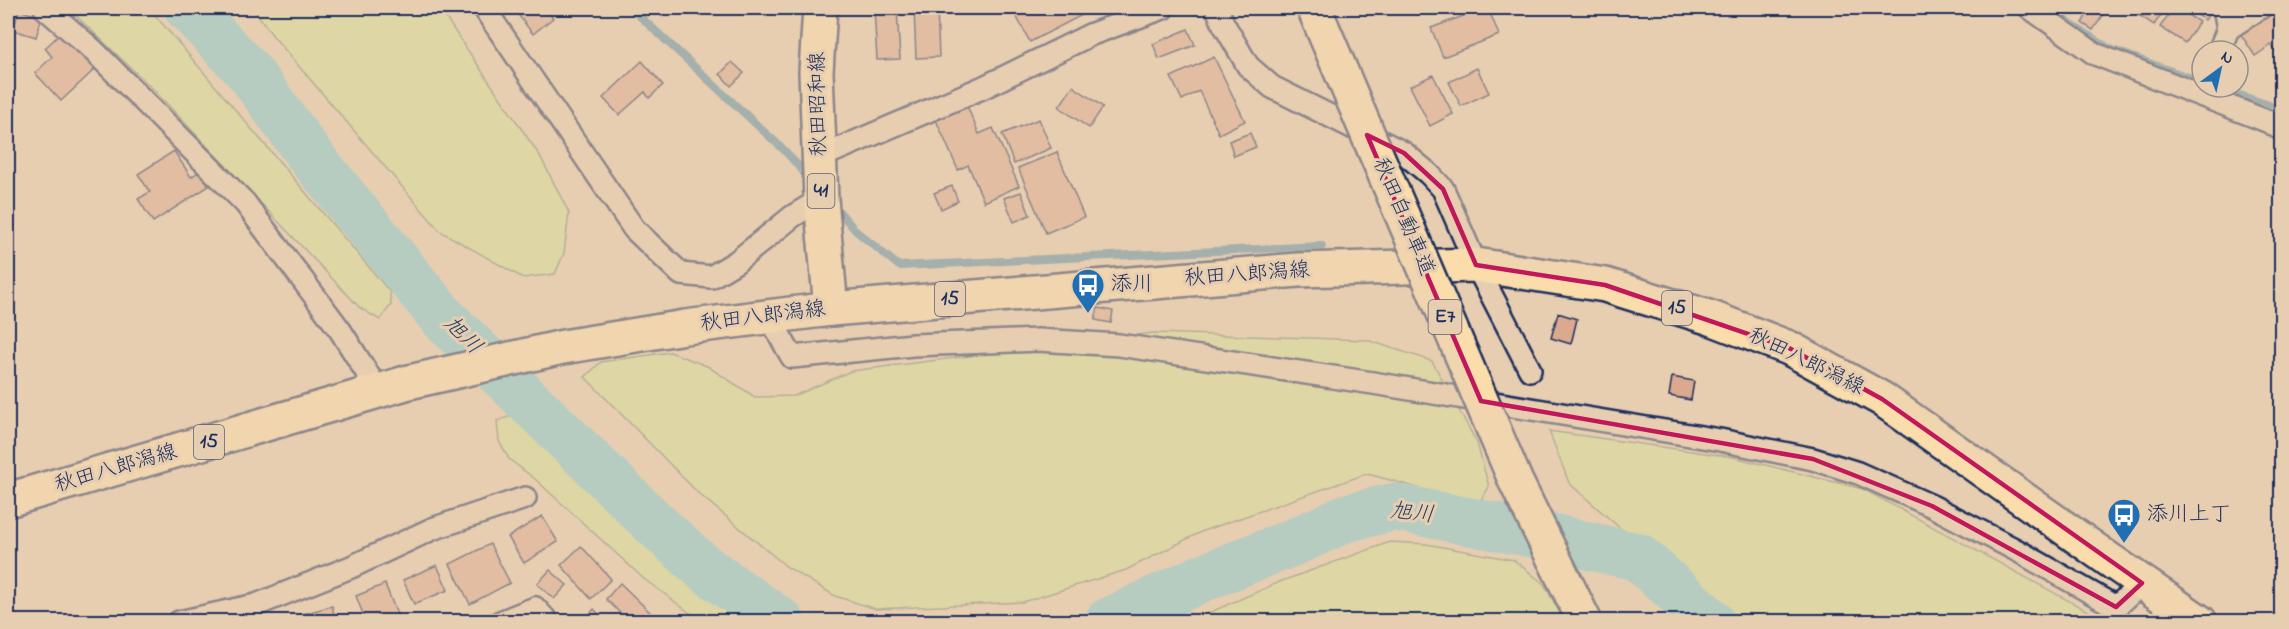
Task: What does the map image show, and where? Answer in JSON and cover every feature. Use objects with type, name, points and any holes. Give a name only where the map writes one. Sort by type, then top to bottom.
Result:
[{"type":"main road","name":"秋田昭和線","points":[[820,8],[816,72],[821,199],[831,309]]},
{"type":"main road","name":"秋田自動車道","points":[[1314,8],[1516,482],[1585,621]]},
{"type":"main road","name":"秋田八郎潟線","points":[[8,500],[394,387],[563,347],[685,327],[831,309],[1298,270],[1476,266],[1605,285],[1711,318],[1789,348],[1882,399],[2142,583],[2200,621]]},
{"type":"street","points":[[45,8],[94,51],[245,203],[340,330],[394,387]]},
{"type":"street","points":[[484,8],[634,230],[681,274],[711,277],[736,262],[793,216],[821,199]]},
{"type":"street","points":[[820,158],[984,87],[1092,34],[1163,8]]},
{"type":"street","points":[[1217,8],[1248,66],[1272,87],[1404,153],[1443,189],[1476,266],[1530,370]]},
{"type":"street","points":[[2030,8],[2095,54],[2190,85]]},
{"type":"street","points":[[2224,8],[2229,29]]},
{"type":"street","points":[[2224,39],[2229,29],[2260,8]]},
{"type":"street","points":[[2225,99],[2282,130]]},
{"type":"street","points":[[769,316],[792,357],[947,343],[1038,340],[1119,345],[1362,381],[1720,440],[1813,459],[1858,473],[1942,511],[2116,606],[2142,583]]},
{"type":"street","points":[[178,621],[256,605],[351,567],[432,528],[525,498]]},
{"type":"street","points":[[500,621],[539,617]]},
{"type":"highlighted area","points":[[1367,135],[1404,153],[1443,189],[1476,265],[1605,285],[1789,348],[1882,399],[2142,583],[2116,607],[1932,506],[1813,459],[1481,401]]},
{"type":"green space","points":[[68,8],[149,8],[390,292],[391,305],[380,320],[360,308],[152,88]]},
{"type":"green space","points":[[253,8],[439,8],[540,156],[569,213],[564,253],[555,274],[523,278],[440,231],[273,36]]},
{"type":"green space","points":[[1153,333],[1367,340],[1432,361],[1477,443],[1489,487],[1477,506],[1366,474],[1203,531],[1126,570],[1023,602],[876,609],[835,596],[787,567],[699,494],[585,377],[601,362],[670,352],[707,366],[755,397],[794,396],[851,371]]},
{"type":"green space","points":[[511,416],[676,562],[760,621],[701,621],[644,579],[535,479],[509,459],[499,441],[497,421]]},
{"type":"green space","points":[[1549,431],[1733,457],[1863,489],[2106,621],[1737,621],[1648,553],[1569,483]]},
{"type":"green space","points":[[1390,542],[1426,544],[1514,560],[1544,584],[1564,621],[1190,621],[1282,581]]},
{"type":"building","points":[[530,8],[545,8],[553,18],[533,34],[519,16]]},
{"type":"building","points":[[874,8],[897,8],[900,59],[877,60]]},
{"type":"building","points":[[914,8],[937,8],[939,57],[916,58]]},
{"type":"building","points":[[1012,8],[1079,8],[1082,15],[1030,42]]},
{"type":"building","points":[[1488,8],[1499,35],[1443,57],[1431,28]]},
{"type":"building","points":[[2091,8],[2108,8],[2093,30],[2082,23]]},
{"type":"building","points":[[2128,8],[2166,8],[2154,25]]},
{"type":"building","points":[[2173,8],[2177,8],[2199,22],[2185,43],[2160,27]]},
{"type":"building","points":[[2186,8],[2213,8],[2205,20]]},
{"type":"building","points":[[2271,8],[2282,8],[2282,60],[2271,45],[2255,56],[2250,48],[2250,39],[2244,39],[2238,30]]},
{"type":"building","points":[[19,10],[42,17],[36,37],[13,30]]},
{"type":"building","points":[[1188,29],[1195,45],[1159,59],[1153,44]]},
{"type":"building","points":[[61,33],[95,69],[61,101],[35,73],[52,57],[45,48]]},
{"type":"building","points":[[1214,57],[1245,121],[1219,134],[1199,91],[1182,100],[1171,77]]},
{"type":"building","points":[[642,61],[663,85],[649,98],[645,92],[619,115],[603,98]]},
{"type":"building","points":[[732,62],[744,73],[731,86],[720,74]]},
{"type":"building","points":[[1477,68],[1489,93],[1461,106],[1449,82]]},
{"type":"building","points":[[1433,75],[1453,114],[1430,126],[1410,86]]},
{"type":"building","points":[[1073,86],[1103,107],[1089,128],[1059,107]]},
{"type":"building","points":[[967,106],[979,134],[993,128],[1019,186],[984,202],[968,165],[958,170],[936,120]]},
{"type":"building","points":[[1039,119],[1051,148],[1014,164],[1002,134]]},
{"type":"building","points":[[1250,133],[1256,147],[1234,156],[1229,141]]},
{"type":"building","points":[[174,151],[191,177],[200,171],[209,186],[153,222],[138,199],[150,192],[138,174]]},
{"type":"building","points":[[1057,152],[1084,217],[1046,233],[1018,168]]},
{"type":"building","points":[[952,186],[958,201],[941,209],[934,193]]},
{"type":"building","points":[[1021,192],[1030,215],[1014,222],[1004,198]]},
{"type":"building","points":[[1098,308],[1113,311],[1111,323],[1095,320]]},
{"type":"building","points":[[1558,313],[1577,319],[1571,344],[1551,338]]},
{"type":"building","points":[[1672,377],[1694,381],[1691,400],[1669,396]]},
{"type":"building","points":[[542,516],[558,542],[524,563],[508,537]]},
{"type":"building","points":[[490,544],[510,583],[470,604],[450,564]]},
{"type":"building","points":[[581,546],[611,579],[591,599],[561,565]]},
{"type":"building","points":[[437,565],[448,590],[414,604],[403,580]]},
{"type":"building","points":[[550,570],[567,585],[554,599],[537,584]]},
{"type":"building","points":[[620,583],[653,615],[647,622],[622,622],[625,618],[606,599]]},
{"type":"building","points":[[385,584],[400,622],[366,622],[356,596]]},
{"type":"building","points":[[332,606],[336,622],[286,622],[285,619]]},
{"type":"building","points":[[594,609],[606,622],[582,622]]},
{"type":"waterway","name":"旭川","points":[[188,8],[250,73],[311,157],[443,318],[655,524],[704,568],[781,622]]},
{"type":"waterway","points":[[631,8],[784,150],[811,180]]},
{"type":"waterway","points":[[2053,8],[2070,24],[2110,49],[2190,78]]},
{"type":"waterway","points":[[2250,99],[2269,105],[2282,114]]},
{"type":"waterway","points":[[832,203],[856,231],[899,266],[1322,246]]},
{"type":"waterway","name":"旭川","points":[[1108,622],[1200,579],[1301,539],[1346,518],[1394,507],[1545,536],[1638,557],[1711,622]]},
{"type":"place","name":"添川","points":[[1088,314]]},
{"type":"place","name":"添川上丁","points":[[2124,544]]}]
